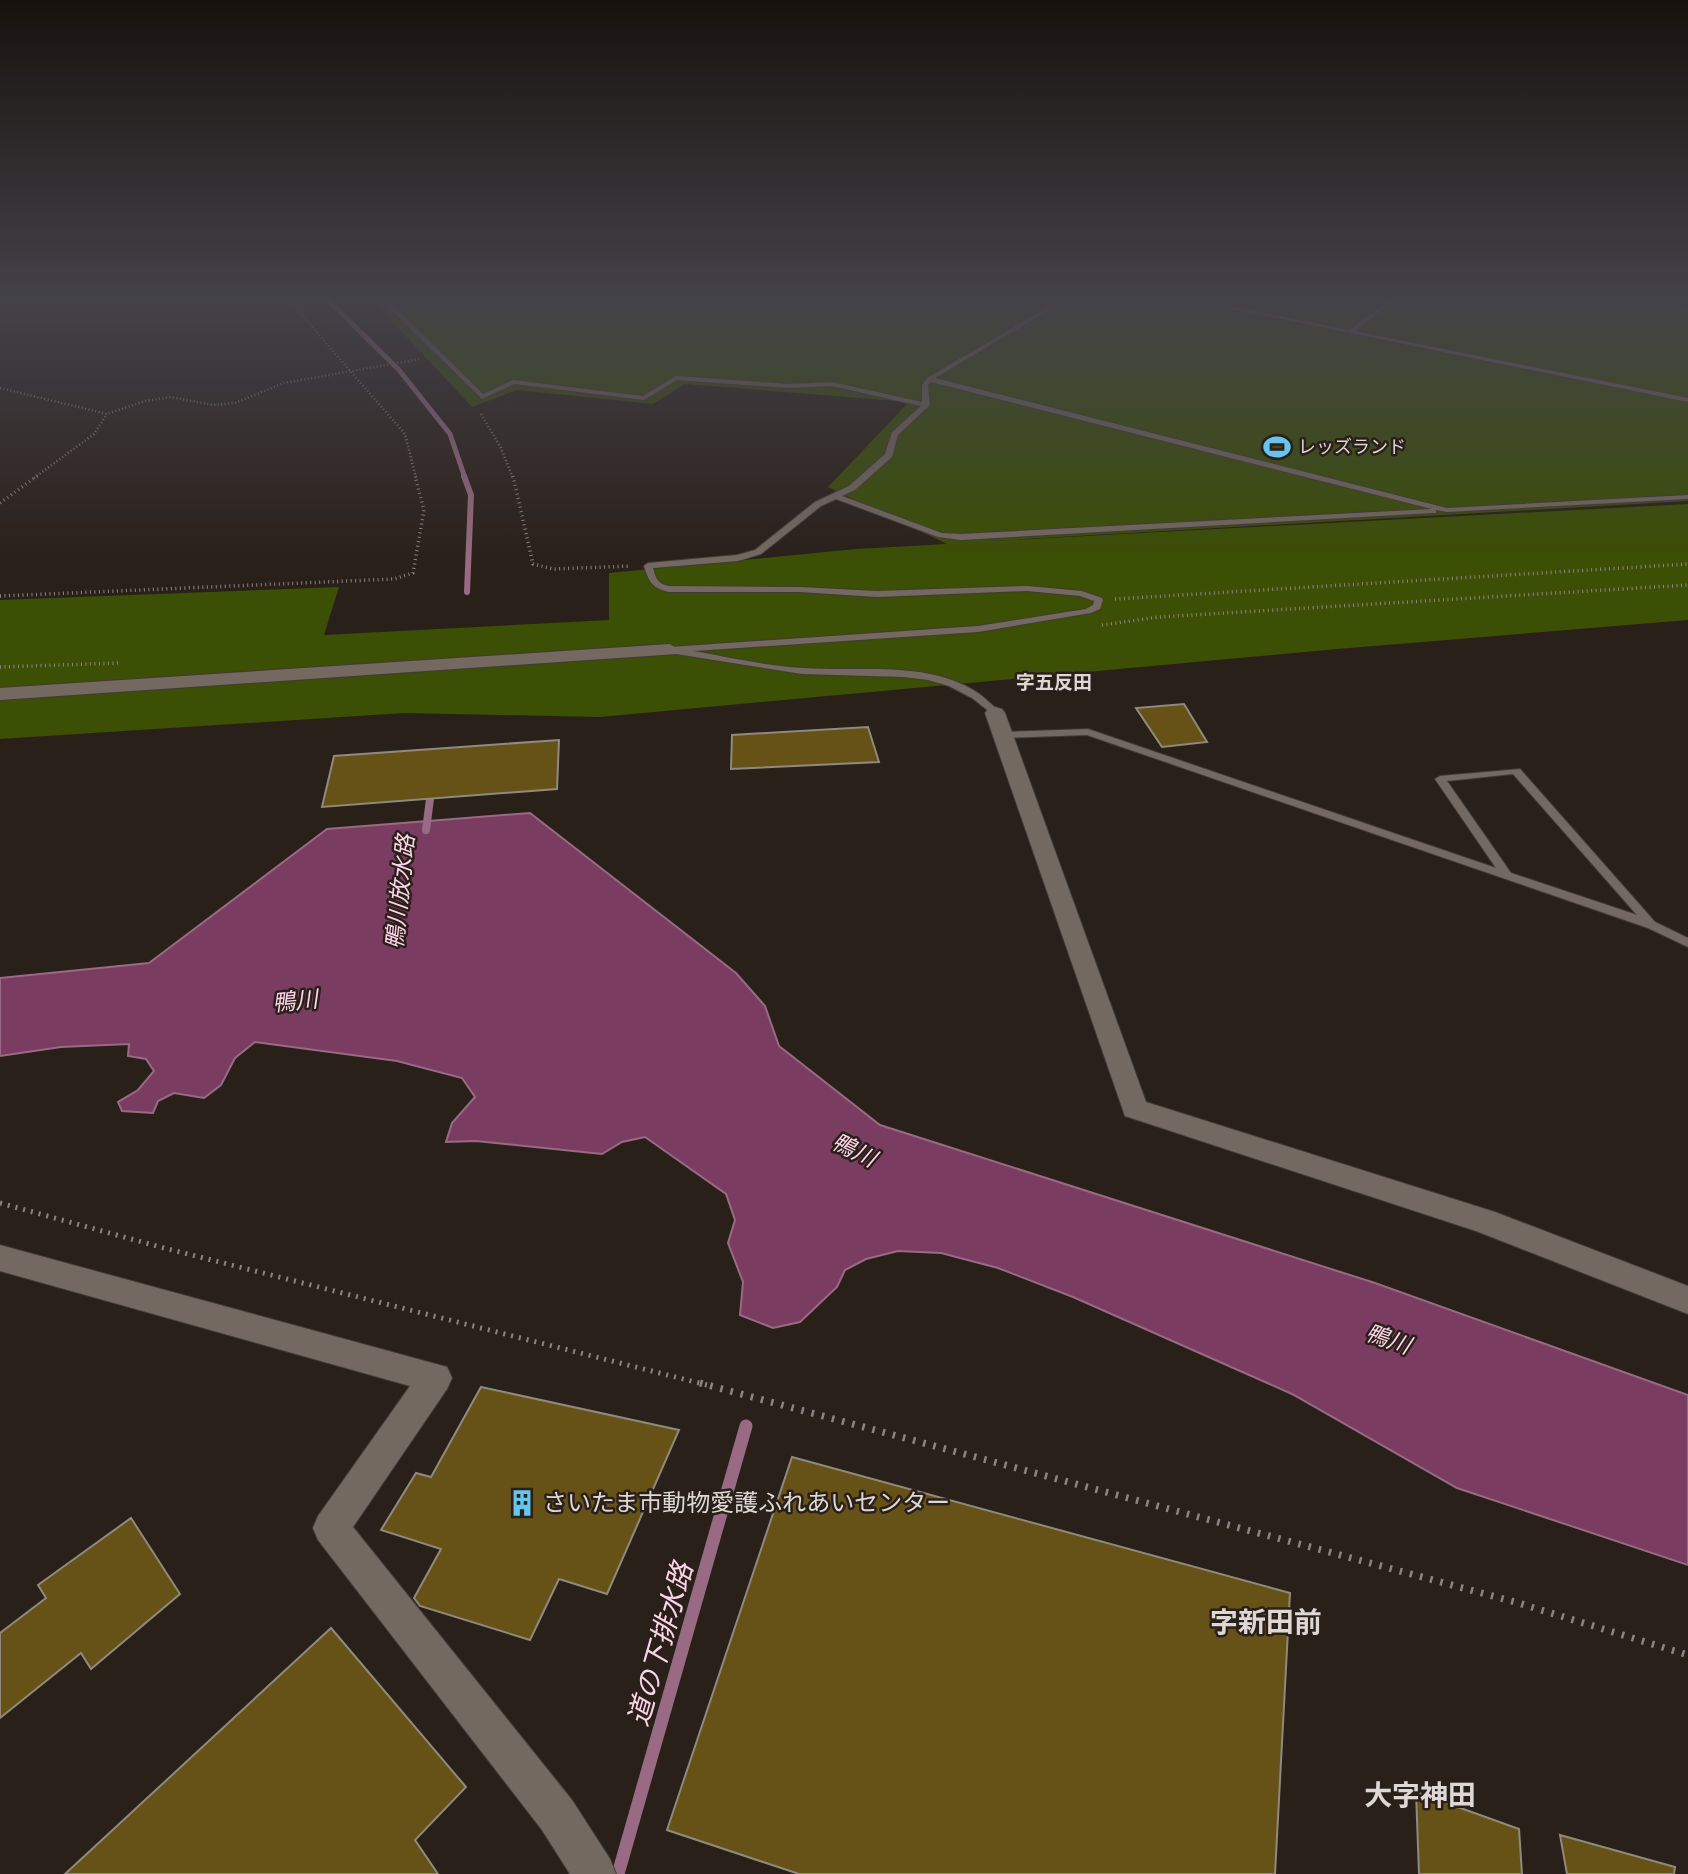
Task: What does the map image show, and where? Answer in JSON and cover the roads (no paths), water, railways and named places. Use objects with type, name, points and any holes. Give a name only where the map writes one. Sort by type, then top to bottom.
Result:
[{"type":"street","points":[[0,694],[670,650]]},
{"type":"street","points":[[999,724],[1135,1109],[1484,1221],[1688,1300]]},
{"type":"street","points":[[0,1258],[435,1378],[331,1528],[557,1815],[592,1869]]},
{"type":"lane","points":[[470,385],[482,397],[506,385]]},
{"type":"lane","points":[[541,385],[644,398],[663,385]]},
{"type":"lane","points":[[783,385],[801,385]]},
{"type":"lane","points":[[839,385],[926,405]]},
{"type":"lane","points":[[670,650],[978,629],[1088,611],[1097,607],[1099,600],[1078,592],[962,590],[878,594],[818,590],[669,589],[659,587],[653,582],[648,566],[750,556],[765,548],[818,504],[852,488],[889,455],[895,434],[926,405],[925,385]]},
{"type":"lane","points":[[955,385],[1447,510]]},
{"type":"lane","points":[[1615,385],[1688,400]]},
{"type":"lane","points":[[836,496],[940,535],[961,537],[1688,497]]},
{"type":"lane","points":[[670,650],[798,670],[917,674],[970,692],[985,702],[999,724],[1088,732],[1652,925],[1688,943]]},
{"type":"lane","points":[[1507,876],[1440,779],[1516,771],[1652,925]]},
{"type":"water","name":"鴨川","points":[[530,813],[736,973],[765,1006],[779,1046],[880,1125],[1375,1283],[1688,1395],[1688,1565],[1457,1488],[1292,1394],[1073,1297],[998,1268],[941,1253],[898,1251],[866,1259],[845,1270],[837,1287],[800,1322],[773,1328],[740,1315],[743,1282],[728,1243],[735,1220],[726,1194],[645,1137],[622,1142],[602,1154],[476,1141],[446,1142],[452,1123],[475,1097],[462,1078],[397,1061],[255,1042],[235,1058],[221,1085],[204,1098],[174,1093],[158,1101],[153,1113],[122,1111],[118,1102],[138,1090],[154,1071],[146,1059],[128,1056],[129,1044],[61,1047],[0,1056],[0,978],[149,963],[327,829]]},
{"type":"waterway","name":"鴨川放水路","points":[[411,385],[450,434],[465,478]]},
{"type":"waterway","name":"鴨川放水路","points":[[464,476],[471,495],[467,592]]},
{"type":"waterway","name":"鴨川放水路","points":[[426,830],[430,799]]},
{"type":"waterway","name":"道の下排水路","points":[[618,1874],[746,1426]]},
{"type":"place","name":"レッズランド","points":[[1277,447]]},
{"type":"place","name":"さいたま市動物愛護ふれあいセンター","points":[[522,1503]]},
{"type":"district","name":"字五反田","points":[[1054,682]]},
{"type":"district","name":"字新田前","points":[[1266,1622]]},
{"type":"district","name":"大字神田","points":[[1420,1795]]}]
